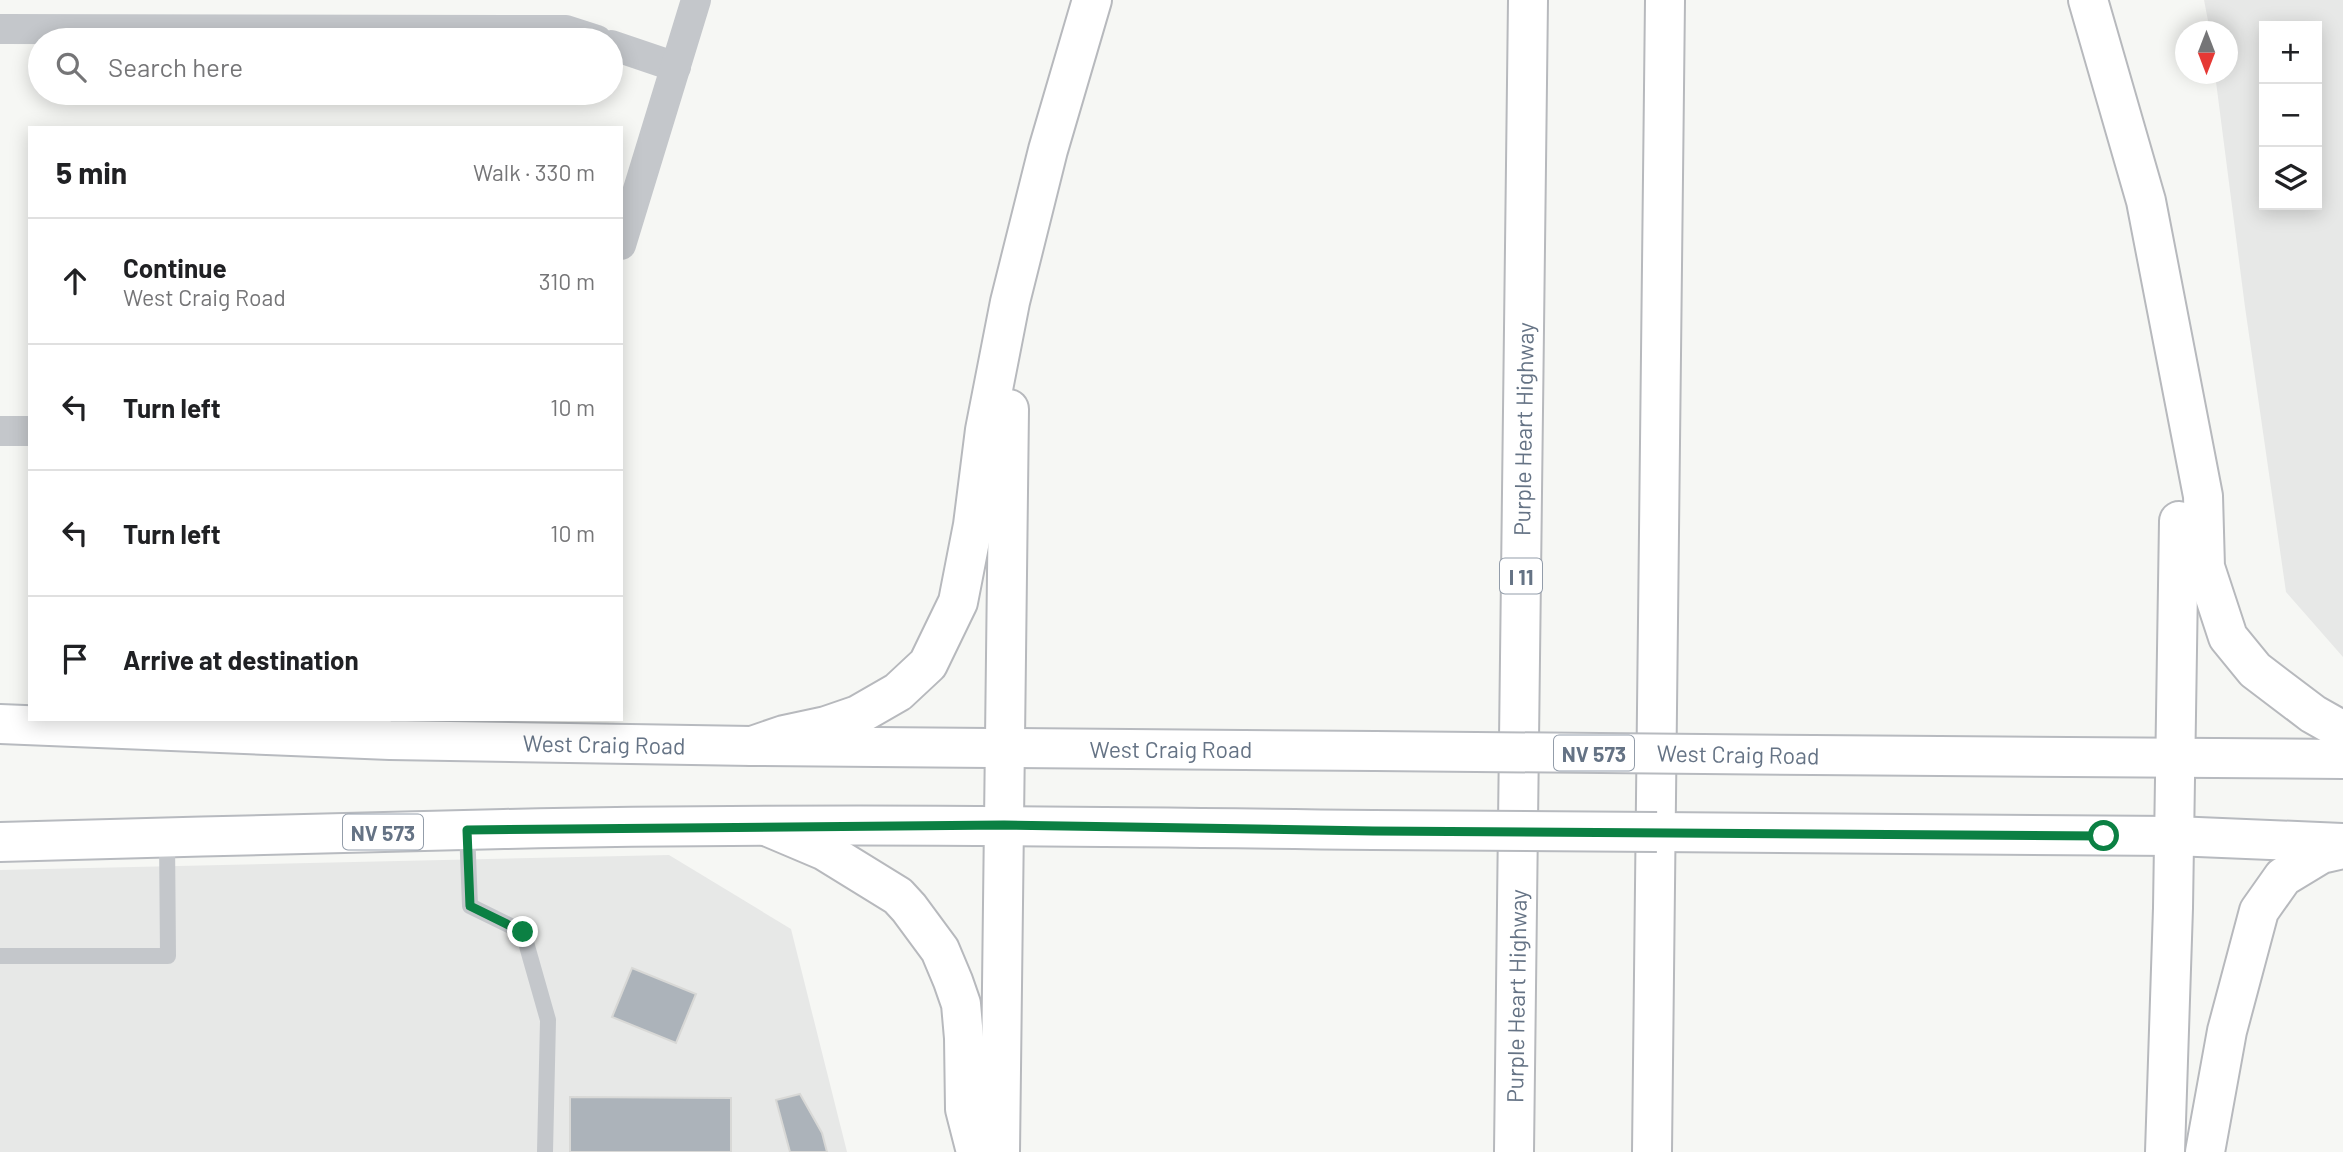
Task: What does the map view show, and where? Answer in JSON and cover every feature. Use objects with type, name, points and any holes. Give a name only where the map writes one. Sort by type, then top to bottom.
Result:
[{"type":"main road","points":[[752,746],[858,715],[898,692],[928,664],[958,602],[985,430],[1010,302],[1048,150],[1091,0]]},
{"type":"main road","name":"Purple Heart Highway","points":[[1514,1152],[1528,0]]},
{"type":"main road","points":[[1652,1152],[1665,0]]},
{"type":"main road","points":[[2088,0],[2146,201],[2203,496],[2205,567],[2228,637],[2255,670],[2313,714],[2343,731]]},
{"type":"main road","points":[[1000,1152],[1010,302]]},
{"type":"main road","points":[[2165,1152],[2176,758],[2181,386]]},
{"type":"main road","name":"West Craig Road","points":[[0,724],[390,740],[752,746],[2343,759]]},
{"type":"main road","name":"NV 573","points":[[0,842],[467,830],[1004,825],[1373,831],[2174,836]]},
{"type":"main road","points":[[766,826],[825,851],[898,896],[940,950],[961,1004],[965,1109],[976,1152]]},
{"type":"main road","points":[[2174,836],[2343,846]]},
{"type":"main road","points":[[2205,1152],[2227,1031],[2259,912],[2283,877],[2321,854],[2343,846]]},
{"type":"street","points":[[623,239],[696,0]]},
{"type":"street","points":[[0,29],[28,29]]},
{"type":"street","points":[[623,49],[676,67]]},
{"type":"street","points":[[0,431],[28,431]]},
{"type":"lane","points":[[467,830],[470,906],[523,932],[548,1020],[545,1152]]},
{"type":"lane","points":[[0,956],[168,956],[167,838]]},
{"type":"shaded area","points":[[2204,0],[2343,0],[2343,657],[2286,592],[2216,84],[2238,84],[2238,21],[2208,21]]},
{"type":"shaded area","points":[[669,855],[791,929],[847,1152],[0,1152],[0,870]]},
{"type":"building","points":[[632,968],[696,994],[676,1043],[612,1017]]},
{"type":"building","points":[[800,1094],[822,1133],[827,1152],[790,1152],[776,1100]]},
{"type":"building","points":[[570,1097],[731,1098],[731,1152],[570,1152]]},
{"type":"route","points":[[523,932],[470,906],[467,830],[1004,825],[1373,831],[2104,836]]}]
